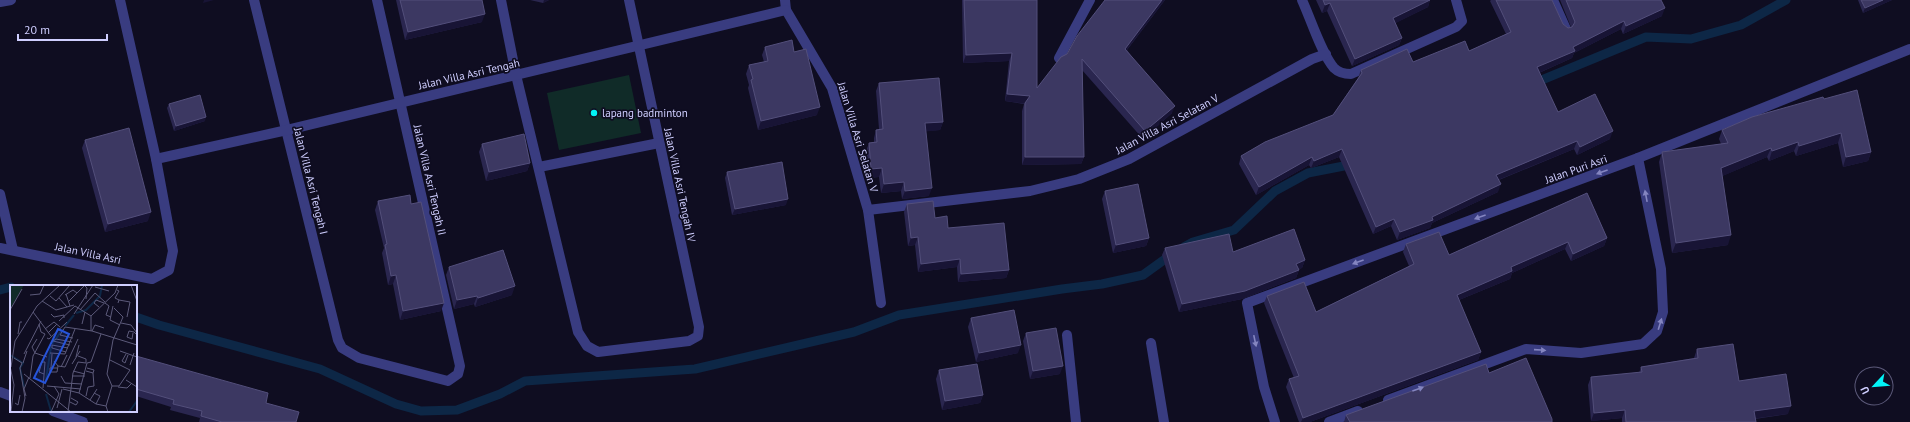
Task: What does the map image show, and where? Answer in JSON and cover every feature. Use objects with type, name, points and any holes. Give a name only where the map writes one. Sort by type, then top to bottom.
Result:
[{"type":"street","points":[[0,2],[11,0]]},
{"type":"street","points":[[120,0],[156,159]]},
{"type":"street","name":"Jalan Villa Asri Tengah I","points":[[254,0],[338,340],[342,348],[359,358],[448,381],[458,374],[460,366]]},
{"type":"street","name":"Jalan Villa Asri Tengah II","points":[[377,0],[460,366]]},
{"type":"street","points":[[501,0],[516,75],[539,167],[659,143]]},
{"type":"street","name":"Jalan Villa Asri Tengah IV","points":[[539,167],[578,332],[587,346],[598,352],[689,341],[698,336],[699,327],[629,0]]},
{"type":"street","points":[[1059,58],[1090,0]]},
{"type":"street","points":[[1302,0],[1326,54],[1334,68],[1343,74],[1351,74],[1456,27],[1462,21],[1456,0]]},
{"type":"street","points":[[1554,0],[1566,29]]},
{"type":"street","name":"Jalan Villa Asri Tengah","points":[[156,159],[287,130],[638,47],[786,5]]},
{"type":"street","name":"Jalan Villa Asri Selatan V","points":[[786,5],[832,88],[868,210],[881,303]]},
{"type":"street","name":"Jalan Puri Asri","points":[[1275,422],[1264,387],[1247,303],[1638,158],[1910,49]]},
{"type":"street","name":"Jalan Villa Asri Selatan V","points":[[868,210],[1030,191],[1079,179],[1129,159],[1312,59],[1326,54]]},
{"type":"street","points":[[1380,403],[1526,349],[1581,352],[1643,344],[1657,331],[1663,312],[1661,269],[1638,158]]},
{"type":"street","name":"Jalan Villa Asri","points":[[0,248],[152,279],[169,270],[173,251],[156,159]]},
{"type":"street","points":[[0,194],[13,250]]},
{"type":"street","points":[[1067,335],[1076,422]]},
{"type":"street","points":[[1151,343],[1164,422]]},
{"type":"street","points":[[0,392],[10,396]]},
{"type":"street","points":[[1329,422],[1365,408]]},
{"type":"street","points":[[56,412],[83,422]]},
{"type":"green space","name":"lapang badminton","points":[[629,75],[641,133],[559,150],[547,93]]},
{"type":"building","points":[[400,0],[482,0],[485,14],[408,32]]},
{"type":"building","points":[[964,0],[1037,0],[1037,88],[1061,57],[1067,54],[1077,36],[1105,0],[1162,0],[1125,49],[1175,106],[1145,131],[1082,59],[1084,157],[1025,157],[1025,103],[1030,96],[1007,94],[1012,53],[966,55]]},
{"type":"building","points":[[1323,0],[1430,0],[1393,18],[1402,38],[1355,59],[1330,3],[1325,5]]},
{"type":"building","points":[[1496,0],[1552,0],[1563,24],[1568,28],[1572,27],[1575,22],[1566,0],[1661,0],[1665,8],[1626,26],[1624,21],[1573,47],[1575,51],[1537,67],[1558,112],[1595,94],[1613,131],[1580,147],[1577,141],[1496,175],[1501,184],[1432,217],[1433,220],[1400,232],[1394,219],[1376,227],[1342,149],[1314,161],[1312,157],[1259,187],[1241,156],[1265,142],[1333,115],[1362,73],[1361,70],[1407,49],[1413,62],[1465,41],[1469,51],[1511,32]]},
{"type":"building","points":[[1861,0],[1883,0],[1865,8]]},
{"type":"building","points":[[792,40],[794,52],[806,49],[820,107],[761,121],[749,65],[768,61],[765,47]]},
{"type":"building","points":[[939,78],[943,122],[925,123],[932,188],[905,191],[904,182],[884,184],[882,168],[871,169],[869,143],[877,142],[876,130],[883,129],[879,83]]},
{"type":"building","points":[[1857,90],[1871,152],[1846,157],[1841,133],[1799,146],[1798,142],[1772,151],[1771,148],[1721,168],[1731,235],[1676,243],[1662,152],[1728,143],[1722,130],[1752,117],[1823,97],[1824,99]]},
{"type":"building","points":[[200,95],[206,117],[176,126],[169,104]]},
{"type":"building","points":[[129,128],[151,212],[108,224],[85,140]]},
{"type":"building","points":[[524,134],[530,163],[489,172],[482,144]]},
{"type":"building","points":[[782,162],[788,199],[735,209],[727,172]]},
{"type":"building","points":[[1138,184],[1149,238],[1116,245],[1105,191]]},
{"type":"building","points":[[1587,193],[1607,238],[1573,254],[1568,242],[1511,267],[1512,271],[1457,295],[1481,352],[1303,418],[1289,379],[1299,376],[1267,296],[1304,282],[1316,312],[1414,264],[1406,244],[1439,232],[1449,255]]},
{"type":"building","points":[[410,195],[411,204],[421,202],[444,303],[403,311],[396,275],[391,276],[385,245],[387,244],[378,201]]},
{"type":"building","points":[[933,201],[935,218],[947,216],[948,228],[1004,223],[1009,270],[961,274],[960,259],[921,264],[918,237],[911,238],[907,204]]},
{"type":"building","points":[[1294,229],[1305,260],[1296,264],[1299,270],[1245,291],[1182,304],[1165,248],[1229,234],[1233,252]]},
{"type":"building","points":[[503,250],[515,286],[478,298],[477,296],[457,300],[449,267]]},
{"type":"building","points":[[1014,310],[1021,345],[979,353],[971,318]]},
{"type":"building","points":[[1056,328],[1063,366],[1033,371],[1026,333]]},
{"type":"building","points":[[1733,344],[1739,381],[1786,374],[1791,406],[1754,411],[1756,422],[1626,422],[1625,410],[1594,413],[1591,377],[1642,372],[1641,367],[1698,358],[1697,349]]},
{"type":"building","points":[[137,356],[268,393],[266,403],[299,412],[296,422],[222,422],[201,416],[202,411],[173,404],[174,400],[137,389]]},
{"type":"building","points":[[1526,358],[1552,422],[1350,422],[1346,415],[1486,364],[1489,373]]},
{"type":"building","points":[[977,364],[983,395],[945,401],[939,370]]},
{"type":"waterway","points":[[1532,84],[1646,37],[1691,39],[1741,25],[1786,0]]},
{"type":"waterway","points":[[1184,247],[1193,242],[1234,230],[1275,191],[1308,173],[1354,164]]},
{"type":"waterway","points":[[137,317],[159,325],[320,369],[396,404],[421,411],[457,410],[500,394],[525,381],[695,369],[854,332],[899,315],[1102,284],[1143,275],[1172,254]]},
{"type":"waterway","points":[[0,290],[10,287]]},
{"type":"place","name":"lapang badminton","points":[[594,113]]}]
